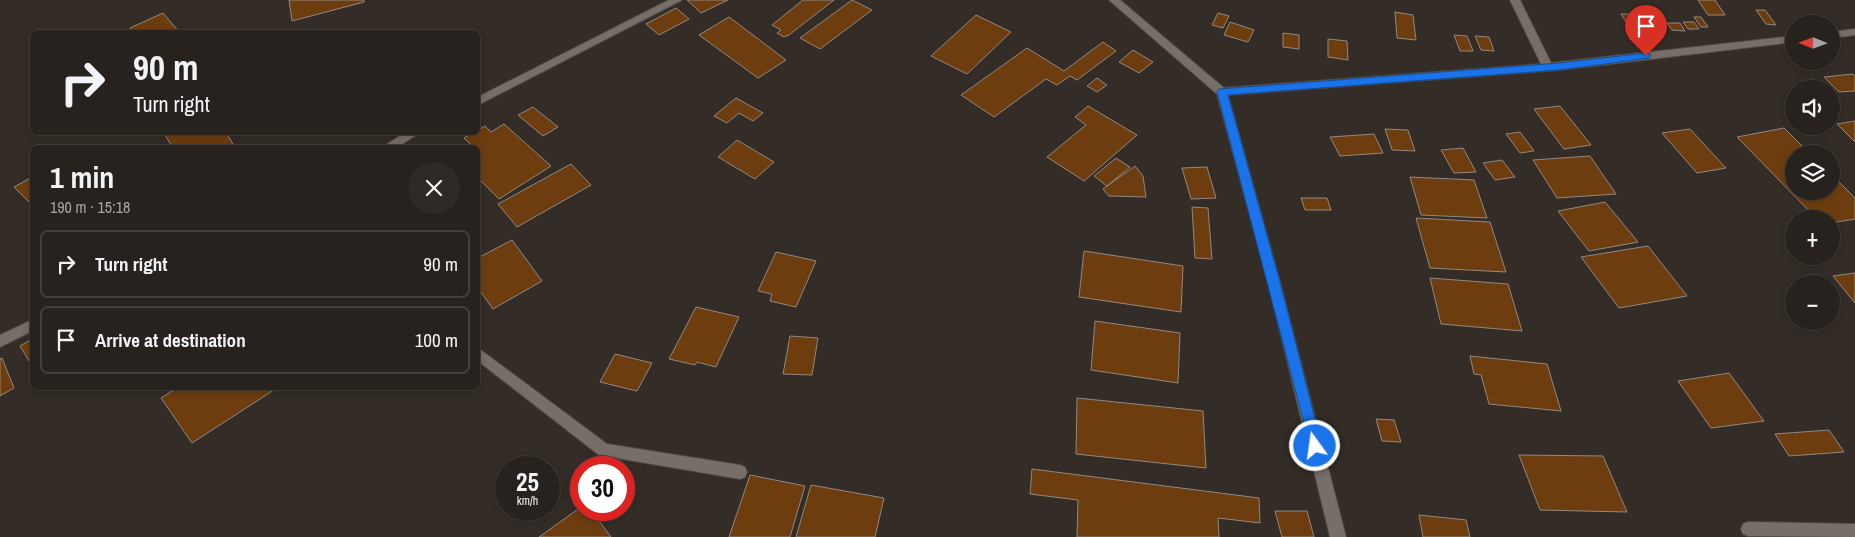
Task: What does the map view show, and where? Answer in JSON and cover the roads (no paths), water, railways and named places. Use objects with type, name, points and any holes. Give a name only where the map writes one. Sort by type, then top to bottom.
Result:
[{"type":"street","points":[[480,101],[677,0]]},
{"type":"street","points":[[1114,0],[1222,92],[1274,282],[1338,537]]},
{"type":"street","points":[[1516,0],[1548,67]]},
{"type":"street","points":[[1840,34],[1855,32]]},
{"type":"street","points":[[1222,92],[1548,67],[1785,40]]},
{"type":"street","points":[[392,145],[410,135]]},
{"type":"street","points":[[0,341],[30,326]]},
{"type":"street","points":[[480,356],[604,450],[740,472]]},
{"type":"street","points":[[1748,529],[1855,530]]}]
